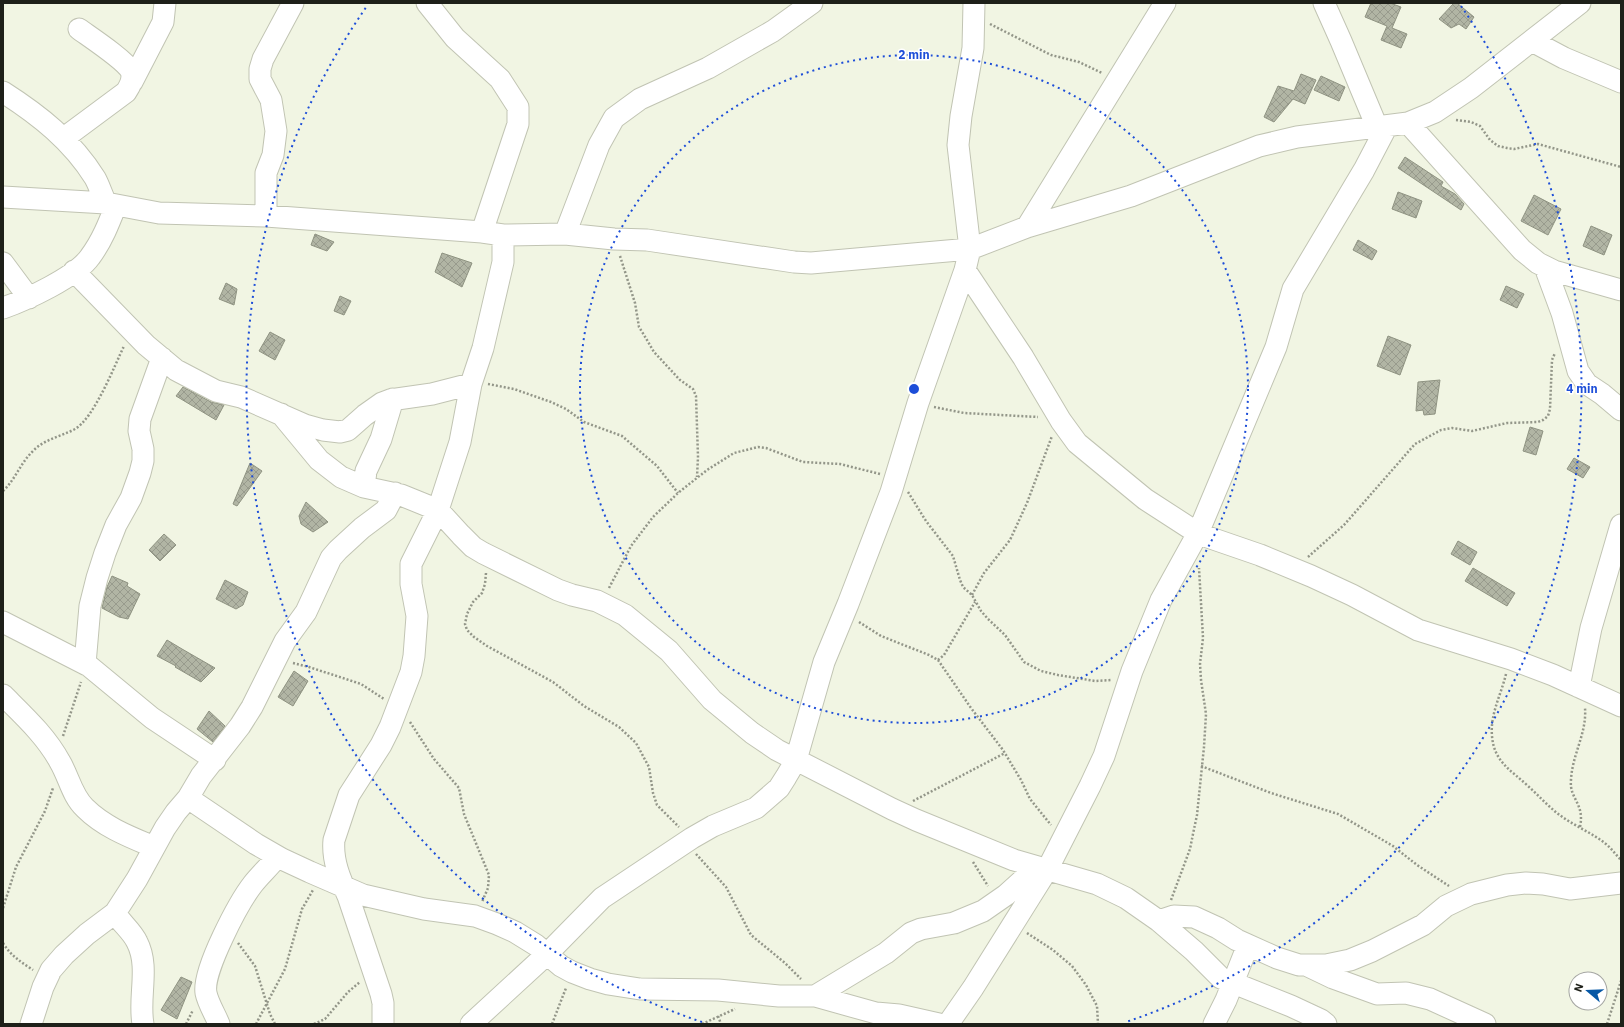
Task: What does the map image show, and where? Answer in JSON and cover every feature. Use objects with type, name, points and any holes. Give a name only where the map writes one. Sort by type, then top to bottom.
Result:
[{"type":"street","points":[[64,138],[126,92],[163,22],[165,3]]},
{"type":"street","points":[[266,216],[266,173],[273,155],[276,130],[271,100],[260,78],[260,69],[263,59],[293,3]]},
{"type":"street","points":[[427,3],[455,38],[500,79],[518,107],[518,124],[482,232]]},
{"type":"street","points":[[565,234],[599,145],[614,118],[640,99],[708,68],[773,31],[812,3]]},
{"type":"street","points":[[1028,227],[1164,3]]},
{"type":"street","points":[[948,1024],[973,988],[1014,922],[1042,868],[1058,846],[1090,786],[1104,756],[1130,676],[1160,600],[1198,533],[1276,348],[1293,289],[1364,170],[1382,127],[1324,3]]},
{"type":"street","points":[[3,197],[111,204],[159,213],[266,216],[482,232],[503,235],[565,234],[614,239],[647,240],[794,262],[811,263],[970,250],[1028,227],[1131,196],[1259,146],[1297,137],[1408,123],[1435,112],[1471,88],[1580,3]]},
{"type":"street","points":[[471,1024],[546,955],[602,898],[689,840],[713,826],[756,808],[779,788],[796,760],[824,662],[847,607],[895,478],[918,403],[965,270],[970,250],[958,145],[961,116],[973,48],[974,9]]},
{"type":"street","points":[[79,29],[116,56],[131,71],[132,82]]},
{"type":"street","points":[[1532,41],[1564,58],[1621,82]]},
{"type":"street","points":[[3,92],[27,108],[64,138],[95,178],[111,204],[103,236],[89,258],[74,271],[29,298],[3,308]]},
{"type":"street","points":[[1408,123],[1522,250],[1538,263],[1554,271],[1621,290]]},
{"type":"street","points":[[383,1024],[383,1003],[348,896],[342,886],[333,846],[336,832],[349,796],[381,745],[397,711],[411,672],[417,616],[411,584],[411,564],[415,553],[438,510],[460,442],[471,384],[483,348],[503,262],[503,235]]},
{"type":"street","points":[[3,263],[29,298]]},
{"type":"street","points":[[1545,267],[1558,299],[1574,363],[1581,377],[1586,384],[1602,394],[1621,410]]},
{"type":"street","points":[[965,270],[1024,357],[1060,419],[1077,443],[1145,499],[1198,533],[1294,569],[1352,595],[1418,630],[1511,658],[1621,706]]},
{"type":"street","points":[[74,271],[146,345],[176,370],[200,384],[216,391],[241,397],[305,425],[334,432],[344,432],[382,403],[393,399],[432,394],[471,384]]},
{"type":"street","points":[[85,664],[89,613],[97,578],[104,553],[116,525],[131,498],[140,473],[143,460],[143,448],[139,431],[140,419],[162,358]]},
{"type":"street","points":[[364,487],[366,471],[380,439],[393,399]]},
{"type":"street","points":[[281,414],[319,460],[341,477],[364,487],[395,493],[438,510],[473,547],[558,590],[602,603],[625,615],[669,651],[712,700],[752,733],[777,750],[892,810],[995,852],[1097,884],[1112,891],[1126,898],[1159,921],[1194,951],[1221,978],[1232,984],[1291,1006],[1321,1020],[1326,1024]]},
{"type":"street","points":[[31,1024],[44,984],[51,970],[64,955],[87,934],[115,913],[134,885],[154,847],[176,812],[188,798],[201,776],[240,726],[252,707],[285,642],[306,612],[335,553],[362,528],[386,510],[395,493]]},
{"type":"street","points":[[1579,687],[1591,628],[1621,525]]},
{"type":"street","points":[[3,622],[85,664],[152,718],[215,760]]},
{"type":"street","points":[[3,695],[47,741],[61,763],[69,782],[81,803],[86,809],[109,826],[154,847]]},
{"type":"street","points":[[188,798],[216,816],[237,833],[278,857],[324,878],[363,895],[394,903],[474,916],[515,932],[536,945],[546,955],[582,977],[608,984],[640,989],[718,990],[778,996],[815,996],[876,1013],[904,1016],[939,1024]]},
{"type":"street","points":[[220,1024],[206,992],[209,972],[242,901],[254,883],[278,857]]},
{"type":"street","points":[[815,996],[886,953],[911,932],[963,920],[983,911],[1042,868]]},
{"type":"street","points":[[1159,921],[1174,916],[1194,917],[1248,945],[1284,960],[1299,965],[1326,965],[1350,960],[1372,951],[1423,925],[1446,906],[1469,894],[1497,887],[1526,883],[1543,884],[1570,889],[1621,883]]},
{"type":"street","points":[[115,913],[136,939],[141,951],[143,965],[141,1002],[143,1024]]},
{"type":"street","points":[[1214,1024],[1248,945]]},
{"type":"street","points":[[1306,965],[1333,978],[1377,994],[1406,993],[1430,999],[1485,1024]]},
{"type":"path","points":[[974,9],[993,26],[1051,55],[1079,62],[1094,69],[1115,83]]},
{"type":"path","points":[[1453,119],[1471,122],[1480,126],[1490,140],[1498,146],[1507,148],[1523,148],[1538,144],[1621,167]]},
{"type":"path","points":[[614,239],[635,303],[639,327],[654,352],[680,380],[693,389],[696,396],[698,452],[697,478]]},
{"type":"path","points":[[1294,569],[1344,525],[1415,444],[1441,430],[1452,428],[1472,431],[1507,424],[1538,422],[1548,416],[1550,409],[1552,360],[1565,327]]},
{"type":"path","points":[[3,491],[10,485],[32,451],[48,440],[74,430],[84,421],[103,391],[132,330]]},
{"type":"path","points":[[471,384],[496,384],[524,392],[566,409],[584,422],[622,436],[657,466],[678,493]]},
{"type":"path","points":[[918,403],[964,413],[1060,419],[1048,444],[1027,503],[1010,540],[984,573],[972,595]]},
{"type":"path","points":[[602,603],[631,546],[653,517],[678,493],[707,470],[734,453],[758,446],[771,449],[803,462],[840,464],[895,478],[901,482],[926,521],[954,556],[963,587],[972,595],[975,602],[988,619],[1005,635],[1024,662],[1041,671],[1095,681],[1119,679],[1130,676]]},
{"type":"path","points":[[484,553],[486,571],[485,584],[482,593],[473,602],[467,614],[465,624],[467,630],[487,646],[553,682],[584,706],[619,727],[636,743],[649,767],[653,793],[657,805],[689,840],[726,887],[751,935],[785,963],[814,990],[815,996]]},
{"type":"path","points":[[1159,921],[1168,907],[1190,849],[1196,815],[1206,714],[1201,680],[1203,638],[1199,565]]},
{"type":"path","points":[[938,660],[944,655],[975,602]]},
{"type":"path","points":[[847,607],[864,626],[881,636],[938,660],[971,708],[1005,753],[1030,799],[1054,830],[1058,846]]},
{"type":"path","points":[[1511,658],[1494,709],[1492,725],[1494,748],[1506,768],[1521,779],[1558,814],[1608,846],[1621,860]]},
{"type":"path","points":[[270,669],[290,663],[298,664],[361,684],[385,700],[413,725],[434,759],[459,788],[464,814],[489,875],[488,888],[481,905],[474,916]]},
{"type":"path","points":[[3,908],[16,867],[44,812],[61,763],[64,734],[79,690],[85,664]]},
{"type":"path","points":[[1579,687],[1583,694],[1586,713],[1570,781],[1571,790],[1581,810],[1582,816],[1580,827]]},
{"type":"path","points":[[892,810],[921,797],[1005,753]]},
{"type":"path","points":[[1201,766],[1271,793],[1338,814],[1393,846],[1446,884],[1469,894]]},
{"type":"path","points":[[972,861],[997,902]]},
{"type":"path","points":[[256,1024],[285,969],[302,909],[313,889],[324,878]]},
{"type":"path","points":[[1014,922],[1033,938],[1053,950],[1072,966],[1086,985],[1097,1006],[1098,1024]]},
{"type":"path","points":[[227,931],[247,954],[255,966],[267,1003],[276,1024]]},
{"type":"path","points":[[3,943],[18,961],[38,973],[44,984]]},
{"type":"path","points":[[554,1023],[572,972]]},
{"type":"path","points":[[314,1024],[325,1019],[353,988],[362,980],[374,974]]},
{"type":"path","points":[[1607,1024],[1621,981]]},
{"type":"path","points":[[718,1016],[720,1024]]},
{"type":"building","points":[[1371,3],[1390,3],[1401,7],[1392,28],[1407,34],[1401,48],[1381,40],[1387,26],[1365,17]]},
{"type":"building","points":[[1454,3],[1457,3],[1474,17],[1466,29],[1459,24],[1451,28],[1439,19]]},
{"type":"building","points":[[1301,74],[1316,80],[1305,104],[1293,99],[1274,122],[1264,117],[1278,86],[1294,91]]},
{"type":"building","points":[[1321,76],[1345,87],[1339,101],[1314,90]]},
{"type":"building","points":[[1405,157],[1443,182],[1441,186],[1455,194],[1464,204],[1461,210],[1398,168]]},
{"type":"building","points":[[1398,192],[1422,201],[1416,218],[1392,209]]},
{"type":"building","points":[[1534,195],[1561,209],[1548,235],[1521,221]]},
{"type":"building","points":[[1591,226],[1612,235],[1604,255],[1583,246]]},
{"type":"building","points":[[315,234],[334,242],[327,251],[311,245]]},
{"type":"building","points":[[1358,240],[1377,251],[1372,260],[1353,250]]},
{"type":"building","points":[[442,253],[472,263],[462,287],[435,272]]},
{"type":"building","points":[[226,283],[237,289],[234,305],[219,299]]},
{"type":"building","points":[[1506,286],[1524,294],[1517,308],[1500,300]]},
{"type":"building","points":[[340,296],[351,301],[344,315],[334,311]]},
{"type":"building","points":[[270,332],[285,340],[275,360],[259,351]]},
{"type":"building","points":[[1388,336],[1411,345],[1400,375],[1377,366]]},
{"type":"building","points":[[1440,380],[1435,414],[1424,415],[1423,410],[1416,411],[1418,382]]},
{"type":"building","points":[[183,387],[211,402],[224,405],[216,420],[176,396]]},
{"type":"building","points":[[1530,427],[1543,431],[1536,455],[1523,451]]},
{"type":"building","points":[[1574,458],[1590,467],[1583,478],[1567,469]]},
{"type":"building","points":[[250,463],[262,471],[237,506],[233,504]]},
{"type":"building","points":[[306,502],[328,522],[313,532],[301,524],[299,516]]},
{"type":"building","points":[[164,534],[176,545],[160,561],[149,550]]},
{"type":"building","points":[[1458,541],[1477,552],[1470,565],[1451,554]]},
{"type":"building","points":[[1473,568],[1515,593],[1507,606],[1465,581]]},
{"type":"building","points":[[112,576],[128,583],[127,586],[140,594],[128,619],[119,617],[102,608],[107,587]]},
{"type":"building","points":[[225,580],[248,592],[243,605],[236,609],[216,599]]},
{"type":"building","points":[[167,640],[215,668],[201,682],[175,667],[176,666],[157,656]]},
{"type":"building","points":[[294,671],[308,681],[293,706],[278,697]]},
{"type":"building","points":[[209,711],[225,726],[213,742],[197,729]]},
{"type":"building","points":[[181,977],[192,982],[177,1019],[161,1010]]}]
